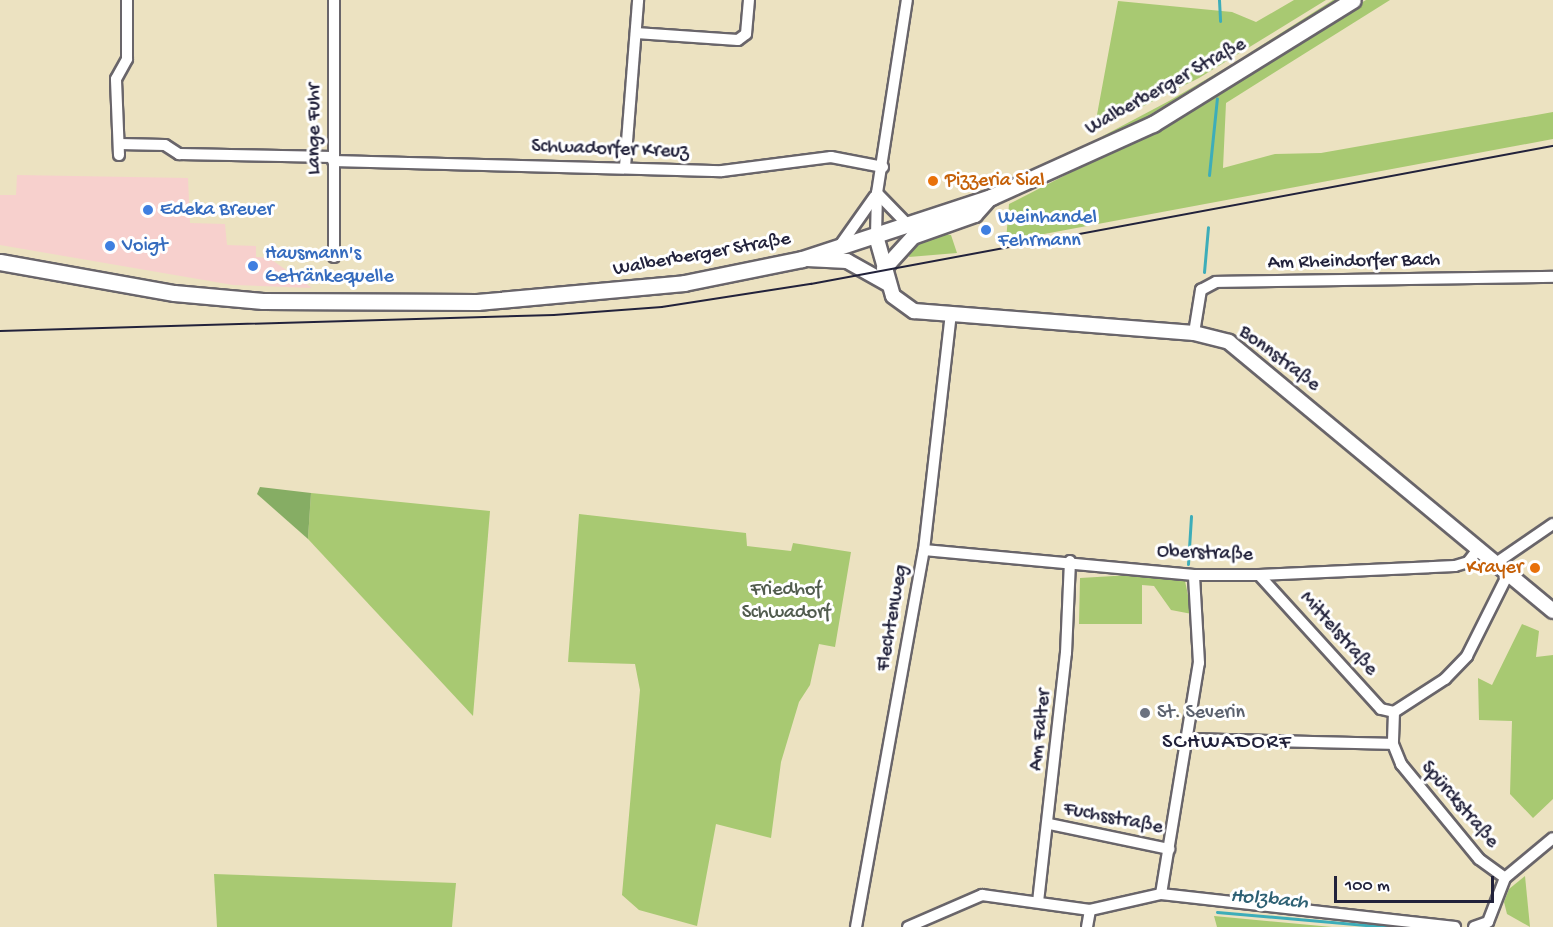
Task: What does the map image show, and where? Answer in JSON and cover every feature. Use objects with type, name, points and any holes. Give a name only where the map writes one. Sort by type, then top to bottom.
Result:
[{"type":"main road","name":"Walberberger Straße","points":[[0,262],[174,293],[332,303],[607,293],[802,259],[909,226],[991,197],[1153,124],[1353,0]]},
{"type":"street","name":"Schwadorfer Kreuz","points":[[127,0],[127,59],[116,79],[119,150],[165,145],[179,154],[722,171],[831,157],[883,167]]},
{"type":"street","name":"Lange Fuhr","points":[[334,0],[334,257]]},
{"type":"street","points":[[625,167],[638,0]]},
{"type":"street","points":[[636,33],[738,40],[746,34],[749,0]]},
{"type":"street","points":[[876,236],[877,193],[883,167],[907,0]]},
{"type":"street","points":[[877,193],[909,226]]},
{"type":"street","points":[[838,248],[877,193]]},
{"type":"street","points":[[884,269],[913,237],[975,215],[991,197]]},
{"type":"street","name":"Bonnstraße","points":[[876,236],[888,284],[905,308],[1194,333],[1229,342],[1253,358],[1553,611]]},
{"type":"street","name":"Bonnstraße","points":[[802,259],[847,261],[888,284]]},
{"type":"street","name":"Am Rheindorfer Bach","points":[[1194,333],[1202,290],[1216,282],[1553,277]]},
{"type":"street","name":"Flechtenweg","points":[[855,927],[924,550],[951,313]]},
{"type":"street","points":[[1497,562],[1553,524]]},
{"type":"street","name":"Oberstraße","points":[[924,550],[1070,561],[1194,574],[1259,575],[1455,566],[1468,562],[1479,548]]},
{"type":"street","name":"Am Falter","points":[[1038,902],[1049,824],[1070,561]]},
{"type":"street","points":[[1161,894],[1190,739],[1199,663],[1194,574]]},
{"type":"street","points":[[1190,739],[1394,744],[1394,712],[1445,679],[1467,656],[1508,574]]},
{"type":"street","name":"Mittelstraße","points":[[1259,575],[1381,709],[1394,712]]},
{"type":"street","name":"Spürckstraße","points":[[1394,744],[1429,804],[1479,859],[1505,878]]},
{"type":"street","name":"Fuchsstraße","points":[[1049,824],[1169,849]]},
{"type":"street","points":[[1474,927],[1488,922],[1505,878],[1553,838]]},
{"type":"street","points":[[908,927],[982,896],[1090,910],[1161,894],[1455,927]]},
{"type":"street","points":[[1087,927],[1090,910]]},
{"type":"shaded area","points":[[17,175],[188,178],[190,223],[225,224],[227,245],[256,246],[256,257],[269,258],[312,288],[233,285],[0,245],[0,195],[16,195]]},
{"type":"green space","points":[[1294,0],[1326,0],[1199,78],[1094,131],[1118,1],[1232,12],[1256,22]]},
{"type":"green space","points":[[1333,0],[1339,0],[1243,57]]},
{"type":"green space","points":[[1366,0],[1390,0],[1226,103],[1223,168],[1275,154],[1321,153],[1553,112],[1553,139],[1006,241],[1009,204],[1165,124]]},
{"type":"green space","points":[[1229,66],[1135,124],[1101,137],[1169,101]]},
{"type":"green space","points":[[942,234],[951,235],[957,253],[909,257],[911,247]]},
{"type":"green space","points":[[260,487],[311,493],[308,539],[257,494]]},
{"type":"green space","points":[[311,493],[490,511],[473,716],[308,539]]},
{"type":"green space","name":"Friedhof Schwadorf","points":[[579,514],[746,533],[747,546],[791,551],[793,543],[851,552],[835,647],[819,644],[810,685],[799,702],[781,762],[771,838],[716,824],[697,926],[639,910],[622,895],[640,690],[635,664],[568,662]]},
{"type":"green space","points":[[1148,574],[1185,581],[1192,614],[1171,610],[1154,586],[1142,585],[1142,624],[1079,624],[1080,578]]},
{"type":"green space","points":[[1522,624],[1539,631],[1536,657],[1553,655],[1553,799],[1533,818],[1510,794],[1512,721],[1479,720],[1478,678],[1492,685]]},
{"type":"green space","points":[[214,874],[456,883],[452,927],[217,927]]},
{"type":"green space","points":[[1525,876],[1530,927],[1507,914],[1504,902],[1509,889]]},
{"type":"green space","points":[[1214,916],[1332,927],[1217,927]]},
{"type":"waterway","points":[[1219,0],[1220,21]]},
{"type":"waterway","name":"Holzbach","points":[[1209,175],[1217,98]]},
{"type":"waterway","name":"Holzbach","points":[[1204,272],[1208,227]]},
{"type":"waterway","name":"Holzbach","points":[[1188,564],[1191,516]]},
{"type":"waterway","name":"Holzbach","points":[[1217,912],[1390,927]]},
{"type":"tram line","points":[[0,331],[554,315],[662,307],[811,284],[1553,146]]},
{"type":"place","name":"Pizzeria Sial","points":[[933,181]]},
{"type":"place","name":"Edeka Breuer","points":[[148,210]]},
{"type":"place","name":"Weinhandel Fehrmann","points":[[986,230]]},
{"type":"place","name":"Voigt","points":[[110,246]]},
{"type":"place","name":"Hausmann's Getränkequelle","points":[[253,266]]},
{"type":"place","name":"Krayer","points":[[1535,568]]},
{"type":"place","name":"St. Severin","points":[[1145,713]]},
{"type":"district","name":"SCHWADORF","points":[[1227,744]]}]
